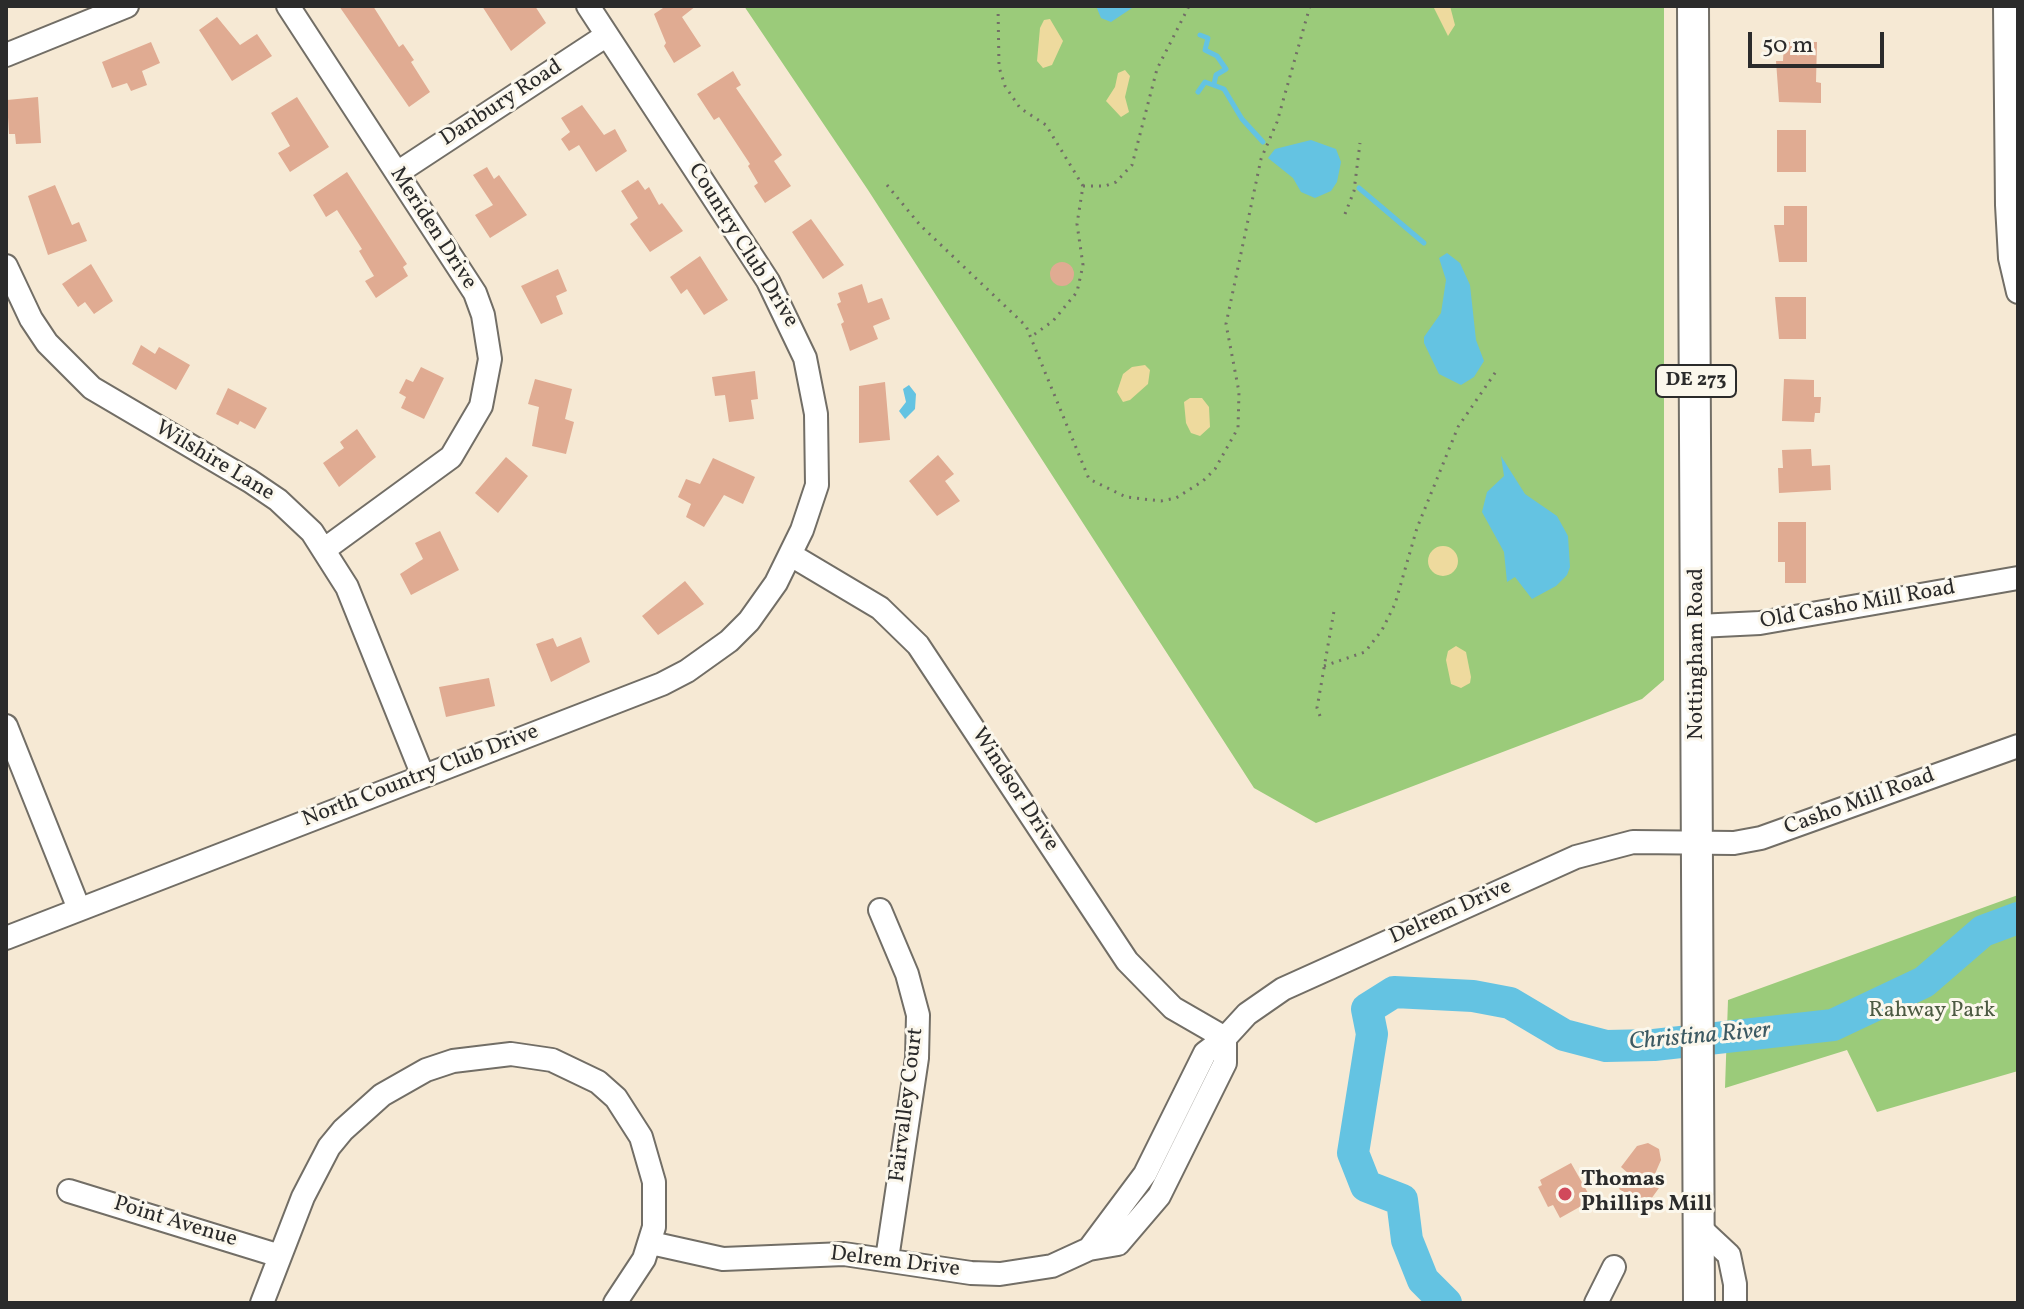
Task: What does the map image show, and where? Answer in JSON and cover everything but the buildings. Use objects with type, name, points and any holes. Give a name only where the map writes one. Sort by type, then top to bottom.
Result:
[{"type":"main road","name":"Nottingham Road","points":[[1693,6],[1699,1303]]},
{"type":"street","points":[[6,55],[127,6]]},
{"type":"street","name":"Meriden Drive","points":[[288,6],[475,293],[489,338],[488,384],[472,427],[451,457],[325,549]]},
{"type":"street","name":"Country Club Drive","points":[[588,6],[768,281],[805,358],[816,414],[818,463],[812,505],[791,555]]},
{"type":"street","points":[[2005,6],[2007,205],[2010,258],[2018,292]]},
{"type":"street","name":"Danbury Road","points":[[397,173],[607,35]]},
{"type":"street","name":"Wilshire Lane","points":[[6,266],[31,319],[67,366],[119,406],[278,500],[325,549],[354,601],[423,776]]},
{"type":"street","name":"North Country Club Drive","points":[[6,938],[634,696],[687,671],[749,621],[791,555]]},
{"type":"street","name":"Windsor Drive","points":[[791,555],[880,608],[918,645],[1127,961],[1173,1008],[1225,1038]]},
{"type":"street","name":"Old Casho Mill Road","points":[[1698,626],[1760,623],[2018,578]]},
{"type":"street","points":[[6,726],[79,909]]},
{"type":"street","name":"Casho Mill Road","points":[[1699,841],[1734,843],[1761,838],[2018,746]]},
{"type":"street","name":"Delrem Drive","points":[[651,1243],[723,1259],[816,1253],[1000,1274],[1052,1266],[1089,1249],[1118,1244],[1159,1196],[1225,1063],[1225,1038],[1247,1014],[1283,989],[1576,857],[1633,842],[1699,841]]},
{"type":"street","name":"Fairvalley Court","points":[[880,910],[907,974],[918,1015],[917,1058],[887,1259]]},
{"type":"street","points":[[262,1303],[317,1168],[329,1147],[361,1112],[393,1088],[426,1070],[453,1061],[511,1054],[542,1057],[576,1069],[607,1090],[629,1116],[649,1159],[654,1182],[651,1243],[615,1303]]},
{"type":"street","name":"Point Avenue","points":[[69,1191],[280,1256]]},
{"type":"street","points":[[1699,1227],[1729,1255],[1735,1303]]},
{"type":"street","points":[[1596,1303],[1614,1267]]},
{"type":"path","points":[[998,6],[999,67],[1005,86],[1020,108],[1046,125],[1083,186],[1077,224],[1083,265],[1077,292],[1053,321],[1032,336]]},
{"type":"path","points":[[1083,186],[1105,186],[1116,182],[1132,165],[1157,69],[1189,6]]},
{"type":"path","points":[[887,185],[920,225],[1017,316],[1032,336],[1083,470],[1099,486],[1126,497],[1161,501],[1190,491],[1215,469],[1233,443],[1240,413],[1226,324],[1243,232],[1264,150],[1277,122],[1310,6]]},
{"type":"path","points":[[1345,214],[1354,191],[1360,143]]},
{"type":"path","points":[[1324,666],[1365,652],[1382,630],[1395,604],[1417,528],[1458,427],[1497,370]]},
{"type":"path","points":[[1320,716],[1317,708],[1334,611]]},
{"type":"green space","points":[[744,6],[1664,6],[1664,680],[1642,699],[1316,823],[1254,788],[868,190]]},
{"type":"green space","name":"Rahway Park","points":[[2018,895],[2018,1071],[1877,1112],[1847,1050],[1725,1088],[1728,1000]]},
{"type":"sand","points":[[1433,6],[1450,6],[1455,25],[1448,36]]},
{"type":"sand","points":[[1050,19],[1063,41],[1052,65],[1043,68],[1037,61],[1040,28],[1044,20]]},
{"type":"sand","points":[[1125,70],[1130,76],[1125,97],[1129,112],[1121,117],[1106,101],[1115,87],[1118,73]]},
{"type":"sand","points":[[1145,365],[1150,370],[1148,384],[1130,400],[1123,402],[1117,392],[1123,374],[1132,367]]},
{"type":"sand","points":[[1190,398],[1202,398],[1209,407],[1210,427],[1200,436],[1191,433],[1186,423],[1184,402]]},
{"type":"sand","points":[[1443,546],[1453,551],[1458,561],[1453,571],[1443,576],[1433,571],[1428,561],[1433,551]]},
{"type":"sand","points":[[1456,646],[1466,652],[1471,677],[1470,683],[1461,688],[1451,684],[1446,660],[1448,651]]},
{"type":"water","points":[[1096,6],[1135,6],[1111,22],[1101,18]]},
{"type":"water","points":[[1311,140],[1336,149],[1341,162],[1337,182],[1331,191],[1315,198],[1301,192],[1293,178],[1268,158],[1275,149]]},
{"type":"water","points":[[1447,253],[1460,263],[1470,285],[1476,340],[1484,361],[1474,377],[1461,385],[1439,374],[1424,343],[1424,337],[1441,313],[1446,280],[1439,258]]},
{"type":"water","points":[[909,385],[916,394],[915,409],[905,419],[899,411],[906,402],[903,389]]},
{"type":"water","points":[[1501,456],[1525,494],[1557,516],[1568,536],[1570,567],[1567,575],[1556,586],[1532,599],[1515,577],[1507,582],[1504,552],[1482,512],[1487,492],[1504,476]]},
{"type":"waterway","points":[[1200,35],[1208,38],[1205,50],[1217,56],[1226,69],[1216,75],[1214,84]]},
{"type":"waterway","points":[[1198,92],[1205,82],[1224,89],[1242,119],[1263,142]]},
{"type":"waterway","points":[[1359,188],[1424,243]]},
{"type":"waterway","name":"Christina River","points":[[1446,1303],[1423,1280],[1407,1240],[1402,1200],[1366,1186],[1353,1153],[1372,1034],[1367,1009],[1394,992],[1473,996],[1510,1003],[1564,1035],[1606,1046],[1654,1045],[1833,1025],[1924,982],[1983,931],[2018,918]]},
{"type":"place","name":"Thomas Phillips Mill","points":[[1565,1194]]}]
